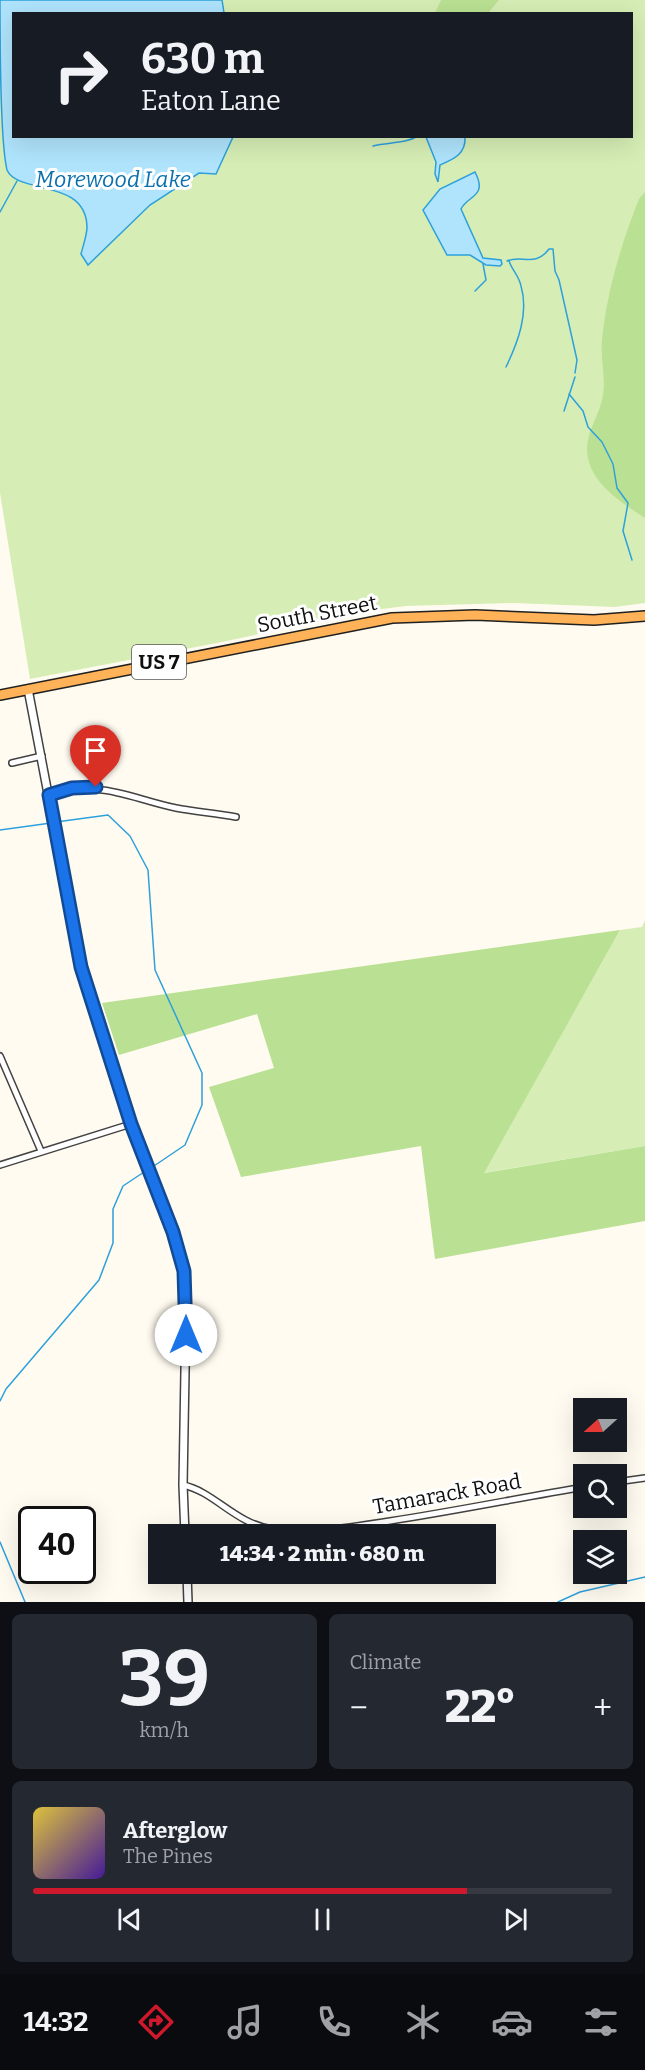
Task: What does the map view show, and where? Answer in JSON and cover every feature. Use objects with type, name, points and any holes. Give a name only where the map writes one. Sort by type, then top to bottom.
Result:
[{"type":"highway","name":"South Street","points":[[0,695],[392,618],[464,615],[594,620],[645,616]]},
{"type":"street","points":[[28,689],[81,967],[131,1124],[173,1232],[184,1271],[186,1314],[183,1485],[185,1524]]},
{"type":"street","points":[[12,763],[42,756]]},
{"type":"street","points":[[49,795],[72,788],[96,787],[178,808],[236,817]]},
{"type":"street","points":[[0,1056],[41,1151]]},
{"type":"street","points":[[0,1165],[131,1124]]},
{"type":"street","points":[[627,1480],[645,1478]]},
{"type":"street","name":"Tamarack Road","points":[[183,1485],[202,1492],[249,1522],[272,1529],[316,1530],[434,1515],[573,1489]]},
{"type":"street","points":[[187,1584],[188,1602]]},
{"type":"green space","points":[[0,0],[645,0],[645,603],[615,607],[514,603],[406,606],[366,611],[222,642],[30,679],[0,493]]},
{"type":"green space","points":[[441,0],[499,0],[489,12],[435,12]]},
{"type":"green space","points":[[645,192],[645,518],[613,495],[599,481],[590,465],[587,446],[603,395],[602,340],[611,286],[632,216],[639,199]]},
{"type":"green space","points":[[645,920],[645,1146],[483,1173],[620,930],[642,927]]},
{"type":"green space","points":[[620,930],[484,1173],[645,1146],[645,1221],[435,1259],[421,1146],[241,1177],[209,1087],[274,1068],[257,1014],[119,1055],[102,1003]]},
{"type":"water","name":"Morewood Lake","points":[[0,0],[222,0],[224,12],[12,12],[12,138],[233,138],[216,174],[199,173],[150,205],[88,265],[81,254],[87,227],[84,212],[76,201],[64,194],[24,183],[14,178],[7,170],[0,62]]},
{"type":"water","points":[[426,138],[465,138],[461,152],[440,165],[438,182],[435,174],[436,162]]},
{"type":"water","points":[[475,172],[478,191],[461,209],[483,258],[501,260],[500,266],[486,265],[470,255],[447,255],[423,210],[440,189]]},
{"type":"waterway","points":[[373,146],[415,138]]},
{"type":"waterway","points":[[0,212],[17,181]]},
{"type":"waterway","points":[[507,261],[538,258],[549,249],[553,249],[555,271],[577,360],[575,373]]},
{"type":"waterway","points":[[506,367],[515,348],[524,307],[520,282],[509,261]]},
{"type":"waterway","points":[[475,291],[486,280],[483,264]]},
{"type":"waterway","points":[[564,411],[575,377]]},
{"type":"waterway","points":[[569,394],[583,411],[588,427],[602,442],[613,464],[617,488],[628,503],[623,531],[632,560]]},
{"type":"waterway","points":[[56,822],[108,815],[130,836],[148,870],[155,970],[202,1073],[202,1105],[185,1145],[151,1168]]},
{"type":"waterway","points":[[0,830],[51,823]]},
{"type":"waterway","points":[[0,1401],[6,1389],[99,1280],[113,1243],[113,1209],[123,1186],[147,1170]]},
{"type":"waterway","points":[[0,1542],[25,1602]]},
{"type":"waterway","points":[[558,1602],[580,1592],[645,1577]]},
{"type":"route","points":[[96,787],[72,788],[49,795],[81,967],[131,1124],[173,1232],[184,1271],[186,1335]]}]
